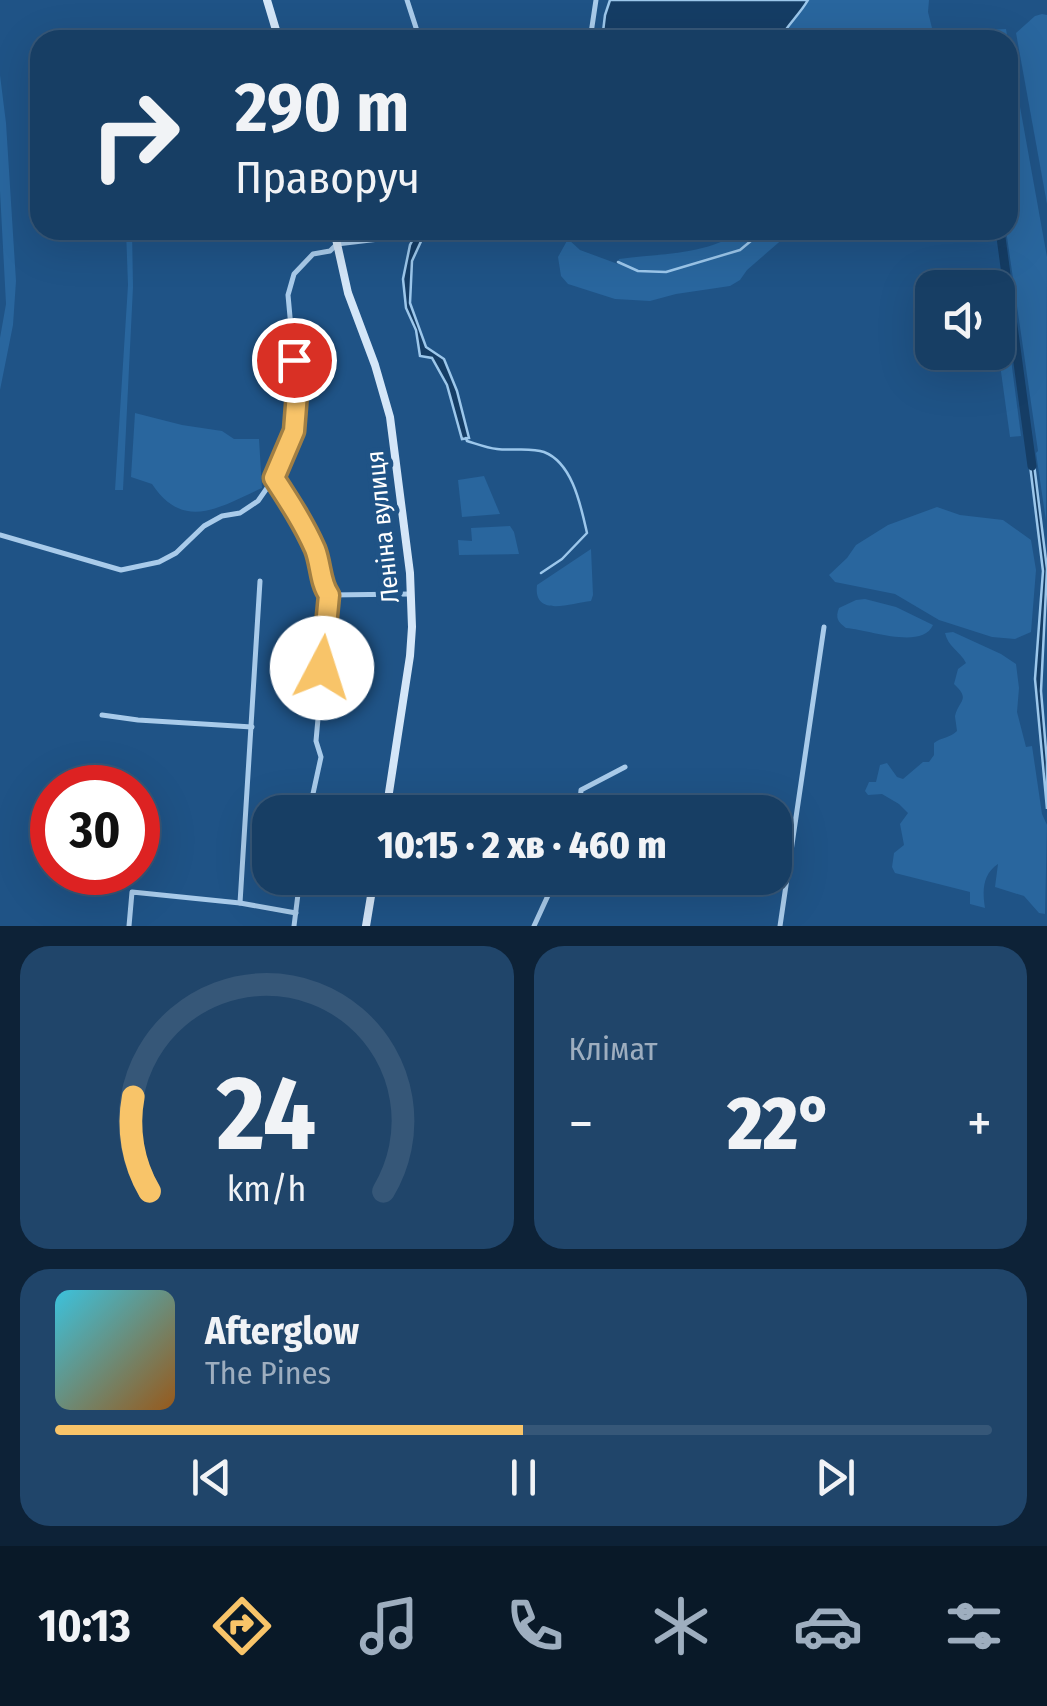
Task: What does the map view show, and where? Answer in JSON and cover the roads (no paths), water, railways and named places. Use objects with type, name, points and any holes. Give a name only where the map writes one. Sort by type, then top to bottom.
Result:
[{"type":"street","points":[[268,0],[276,30]]},
{"type":"street","points":[[407,0],[417,30]]},
{"type":"street","points":[[592,30],[596,0]]},
{"type":"street","name":"Леніна вулиця","points":[[337,240],[348,293],[390,417],[411,594],[410,656],[389,795]]},
{"type":"street","points":[[0,536],[121,570],[159,562],[176,553],[204,526],[222,516],[240,514],[258,501],[274,478],[294,431],[297,393],[288,295],[294,274],[313,254],[338,244],[371,240]]},
{"type":"street","points":[[274,478],[302,521],[317,553],[324,590],[329,595],[411,594]]},
{"type":"street","points":[[240,904],[260,581]]},
{"type":"street","points":[[313,795],[321,757],[316,741],[329,595]]},
{"type":"street","points":[[792,842],[824,627]]},
{"type":"street","points":[[102,715],[252,727]]},
{"type":"street","points":[[581,795],[581,790],[625,768]]},
{"type":"street","points":[[129,926],[132,892],[296,914]]},
{"type":"street","points":[[294,926],[298,895]]},
{"type":"street","points":[[366,926],[371,895]]},
{"type":"street","points":[[534,926],[548,895]]},
{"type":"street","points":[[780,926],[784,895]]},
{"type":"waterway","points":[[618,262],[638,271],[666,272],[740,250],[752,240]]},
{"type":"waterway","points":[[1001,240],[1032,466]]},
{"type":"waterway","points":[[466,438],[493,448],[544,452],[569,476],[587,533],[562,559],[541,573]]}]
